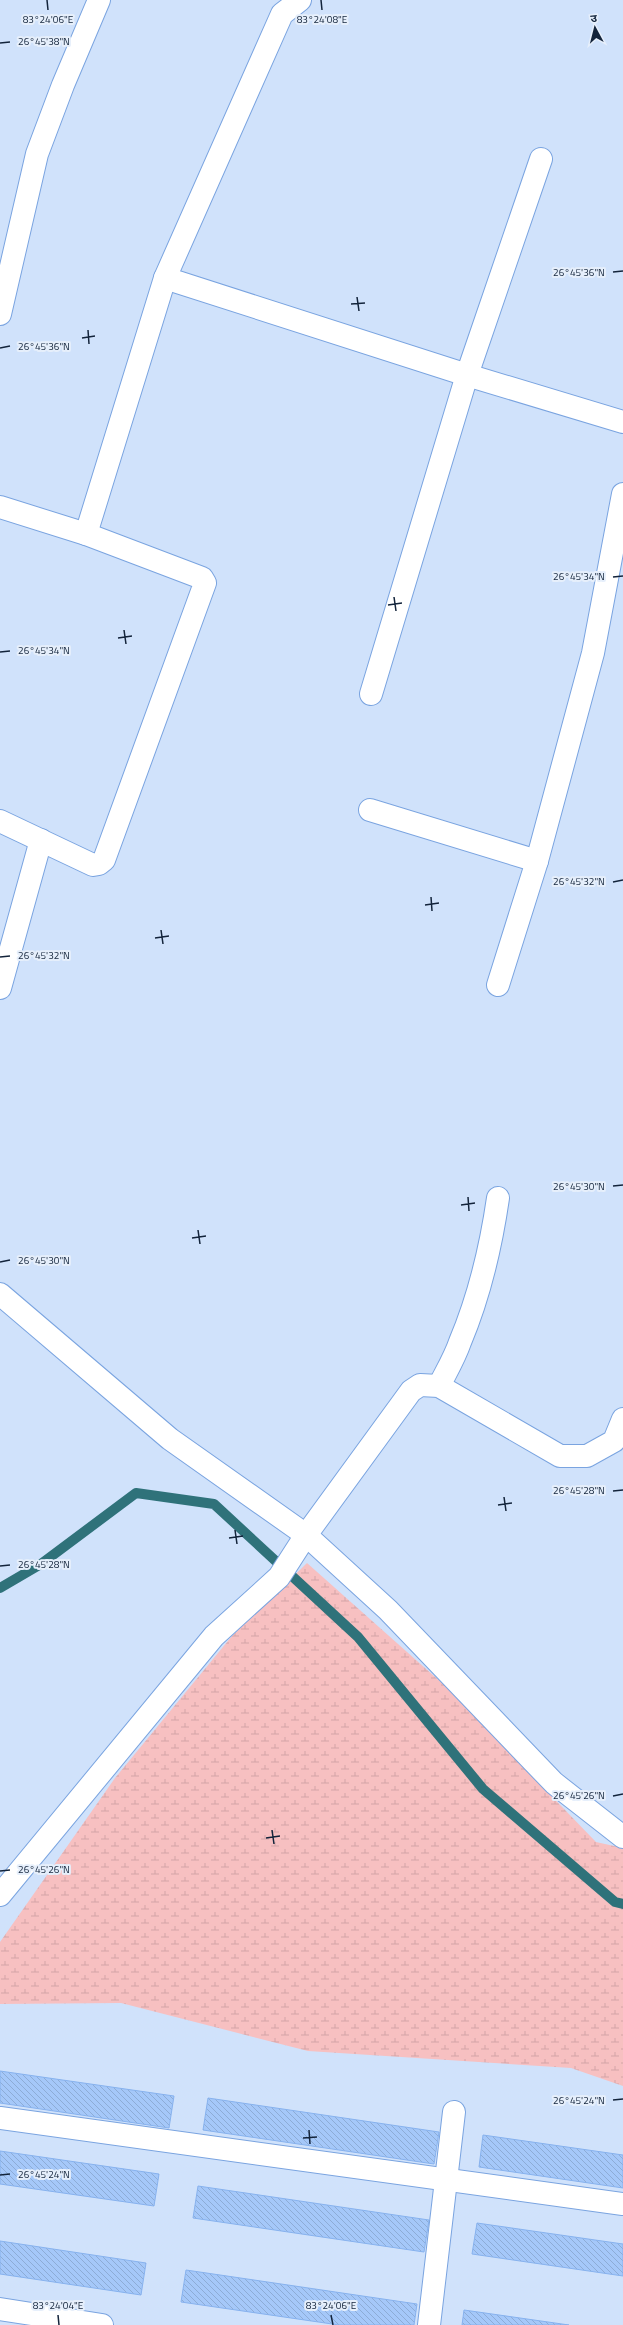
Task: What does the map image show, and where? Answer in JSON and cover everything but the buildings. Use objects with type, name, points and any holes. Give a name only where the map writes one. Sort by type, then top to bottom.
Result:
[{"type":"street","points":[[0,314],[37,154],[63,85],[99,0]]},
{"type":"street","points":[[86,534],[165,278],[282,14],[300,0]]},
{"type":"street","points":[[371,694],[467,375],[541,159]]},
{"type":"street","points":[[165,278],[467,375],[623,422]]},
{"type":"street","points":[[498,985],[537,861],[593,653],[623,494]]},
{"type":"street","points":[[0,507],[86,534],[202,578],[205,587],[104,860],[99,864],[93,865],[0,821]]},
{"type":"street","points":[[370,810],[537,861]]},
{"type":"street","points":[[0,988],[41,840]]},
{"type":"street","points":[[439,1386],[460,1343],[473,1304],[495,1222],[498,1198]]},
{"type":"street","points":[[0,1294],[170,1439],[304,1539],[388,1610],[554,1783],[623,1837]]},
{"type":"street","points":[[0,1896],[214,1636],[279,1577],[304,1539],[410,1391],[420,1385],[439,1386],[560,1456],[587,1456],[614,1441],[623,1419]]},
{"type":"street","points":[[429,2325],[454,2112]]},
{"type":"street","points":[[0,2118],[623,2204]]},
{"type":"street","points":[[0,2309],[102,2325]]},
{"type":"green space","points":[[307,1563],[443,1684],[596,1842],[623,1848],[623,2086],[571,2068],[308,2051],[121,2003],[0,2004],[0,1942],[115,1778],[232,1636]]},
{"type":"waterway","points":[[0,1588],[41,1564],[136,1493],[214,1504],[358,1637],[483,1789],[615,1902],[623,1904]]}]
